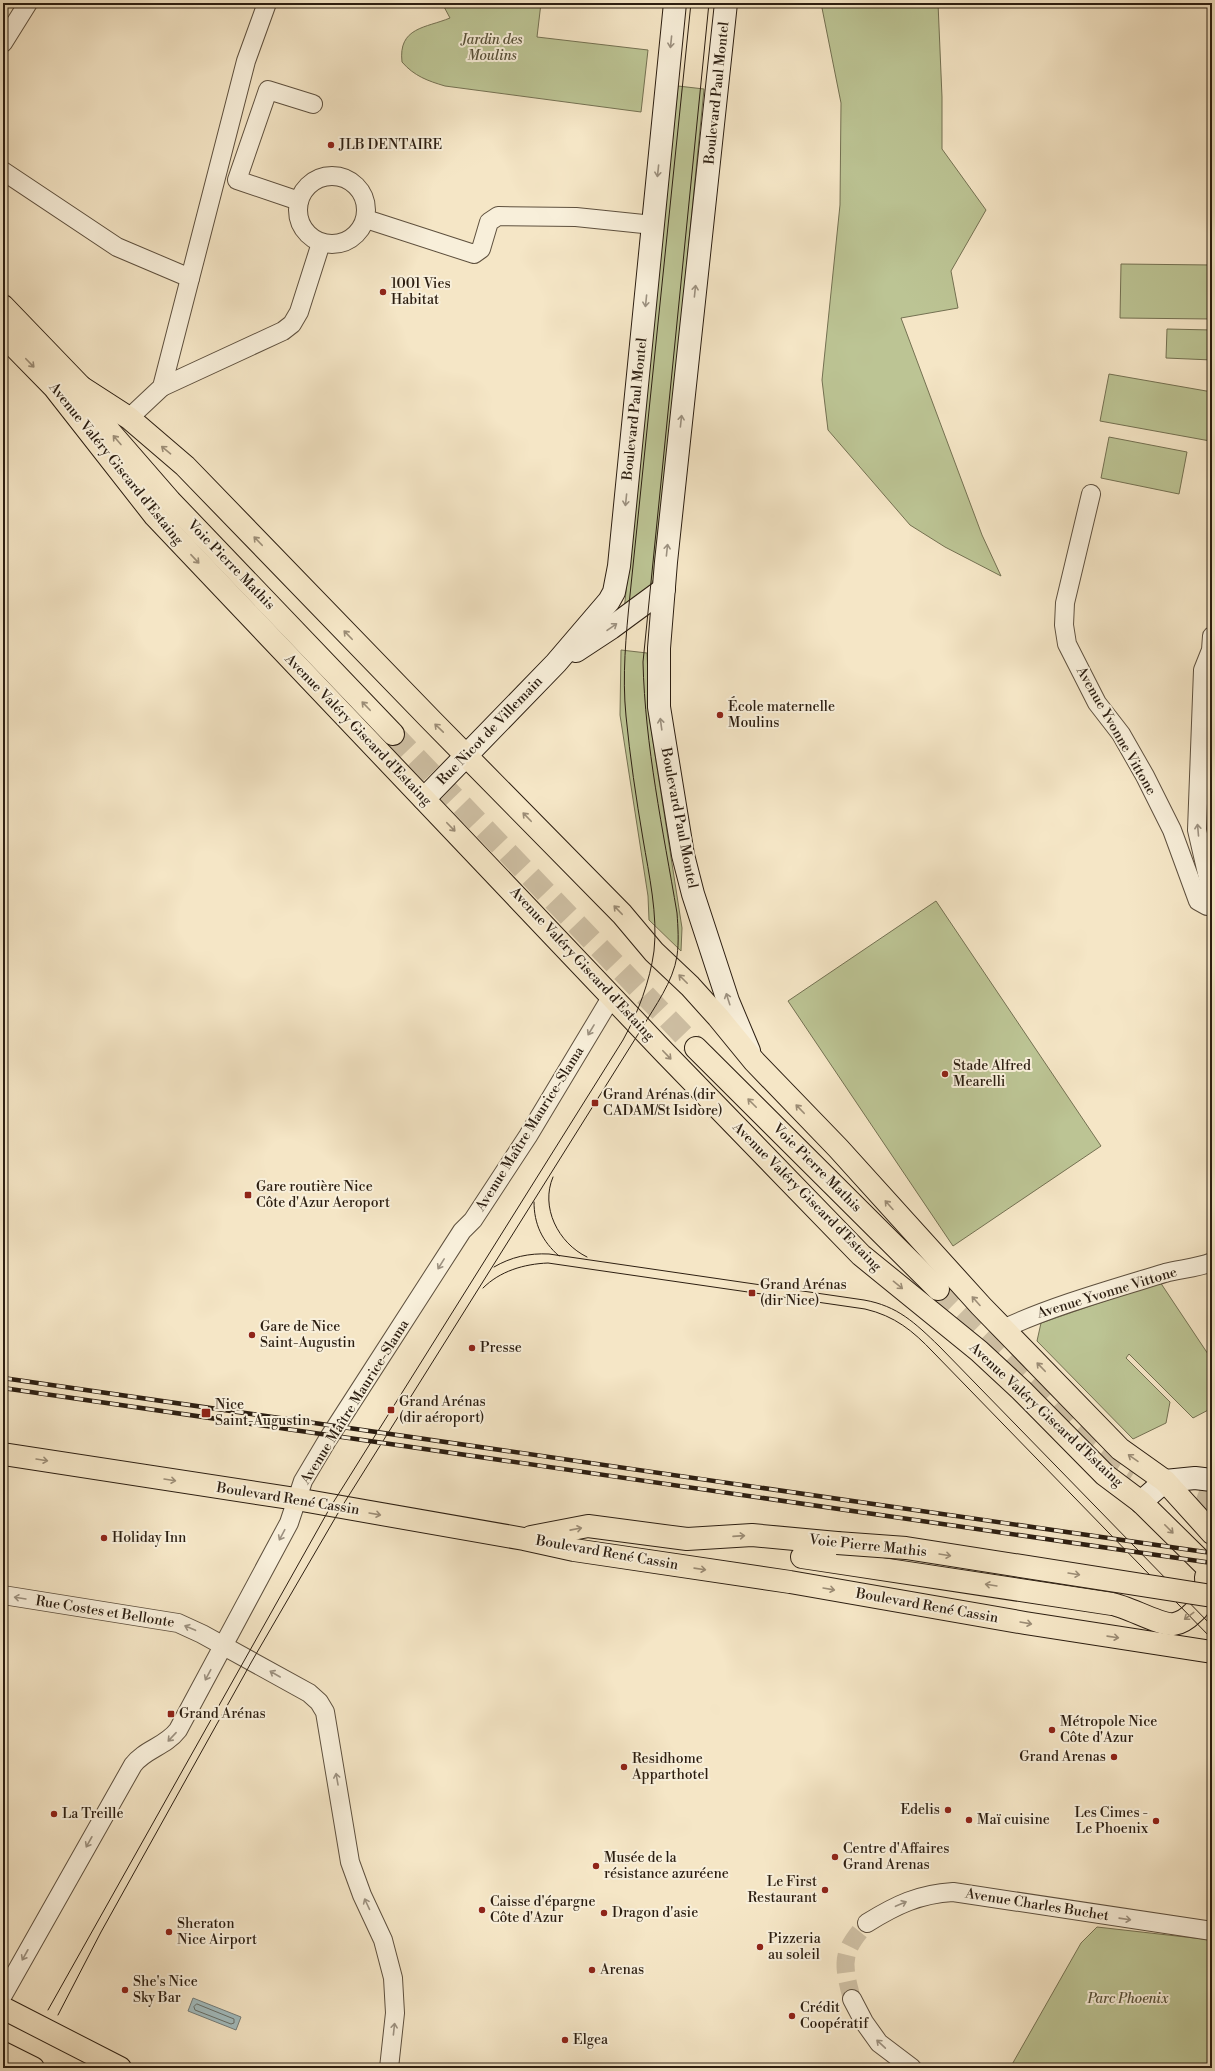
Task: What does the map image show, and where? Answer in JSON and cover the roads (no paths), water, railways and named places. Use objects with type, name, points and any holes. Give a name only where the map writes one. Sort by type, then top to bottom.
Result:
[{"type":"main road","name":"Boulevard Paul Montel","points":[[556,663],[614,592],[619,566],[675,3]]},
{"type":"main road","name":"Boulevard Paul Montel","points":[[726,3],[664,589],[659,648],[659,707],[683,855],[693,894],[728,1001],[754,1061]]},
{"type":"main road","name":"Avenue Valéry Giscard d'Estaing","points":[[3,306],[81,387],[129,418],[185,466],[622,914],[654,952],[690,986],[718,1017],[754,1061],[838,1148],[1003,1329],[1120,1449],[1165,1481]]},
{"type":"main road","name":"Avenue Valéry Giscard d'Estaing","points":[[3,335],[54,387],[155,516],[861,1255],[979,1351],[1105,1475],[1141,1502],[1205,1565]]},
{"type":"main road","name":"Voie Pierre Mathis","points":[[81,387],[110,432],[170,501],[393,734]]},
{"type":"main road","points":[[556,663],[611,628],[664,589]]},
{"type":"main road","name":"Rue Nicot de Villemain","points":[[424,799],[556,663]]},
{"type":"main road","name":"Voie Pierre Mathis","points":[[696,1048],[938,1289]]},
{"type":"main road","points":[[979,1351],[1003,1329]]},
{"type":"main road","name":"Boulevard René Cassin","points":[[3,1454],[296,1499],[524,1539],[574,1550],[790,1582],[1075,1631],[1212,1652]]},
{"type":"main road","points":[[1141,1502],[1165,1481],[1195,1478],[1212,1480]]},
{"type":"main road","points":[[1165,1481],[1212,1533]]},
{"type":"main road","name":"Voie Pierre Mathis","points":[[524,1539],[588,1526],[687,1539],[752,1535],[906,1548],[1212,1596]]},
{"type":"main road","name":"Boulevard René Cassin","points":[[802,1557],[1112,1604],[1125,1607],[1163,1623],[1173,1624],[1183,1621],[1200,1606],[1206,1590],[1205,1565]]},
{"type":"main road","points":[[4,1997],[112,2064]]},
{"type":"main road","points":[[3,2023],[55,2047],[112,2064]]},
{"type":"main road","points":[[3,2053],[33,2068]]},
{"type":"street","points":[[3,43],[28,3]]},
{"type":"street","points":[[162,387],[246,61],[267,3]]},
{"type":"street","points":[[299,201],[237,180],[268,90],[313,104]]},
{"type":"street","points":[[3,170],[117,247],[190,278]]},
{"type":"street","points":[[330,175],[341,176],[351,181],[362,193],[367,208],[366,219],[362,229],[354,238],[344,243],[332,245],[312,238],[305,231],[299,216],[299,201],[303,191],[310,183],[330,175]]},
{"type":"street","points":[[366,219],[474,254],[481,249],[489,222],[498,216],[576,217],[653,225]]},
{"type":"street","points":[[129,418],[162,387],[283,331],[292,324],[299,312],[321,242]]},
{"type":"street","name":"Avenue Yvonne Vittone","points":[[1091,494],[1065,604],[1064,625],[1067,644],[1097,703],[1121,734],[1145,776],[1172,830],[1198,902],[1207,906],[1212,906]]},
{"type":"street","points":[[1212,636],[1211,650],[1203,670],[1197,830],[1212,895]]},
{"type":"street","name":"Avenue Maître Maurice-Slama","points":[[4,1997],[16,1972],[133,1765],[142,1756],[164,1744],[174,1736],[224,1646],[289,1523],[303,1481],[328,1439],[462,1231],[473,1220],[528,1136],[612,996]]},
{"type":"street","name":"Avenue Yvonne Vittone","points":[[1003,1329],[1028,1317],[1167,1273],[1209,1269]]},
{"type":"street","name":"Rue Costes et Bellonte","points":[[3,1595],[170,1621],[195,1630],[309,1693],[319,1702],[326,1712],[350,1862],[362,1895],[383,1940],[393,1978],[395,2013],[389,2068]]},
{"type":"street","name":"Avenue Charles Buchet","points":[[867,1923],[888,1909],[911,1900],[932,1894],[953,1892],[1212,1931]]},
{"type":"street","points":[[852,1999],[864,2022],[880,2043],[912,2068]]},
{"type":"water","points":[[193,1998],[241,2017],[236,2030],[188,2011]]},
{"type":"tunnel","points":[[393,734],[696,1048]]},
{"type":"tunnel","points":[[938,1289],[1093,1441],[1135,1471]]},
{"type":"tunnel","points":[[1166,1485],[1212,1502]]},
{"type":"tunnel","points":[[852,1999],[846,1976],[846,1958],[852,1942],[867,1923]]},
{"type":"tram line","points":[[48,2010],[331,1506],[623,1040],[634,1019],[650,974],[655,937],[654,909],[631,762],[624,686],[625,656],[691,3]]},
{"type":"tram line","points":[[58,2015],[101,1932],[252,1661],[341,1508],[663,994],[675,966],[678,945],[677,913],[651,756],[644,693],[643,662],[709,3]]},
{"type":"tram line","points":[[553,1177],[549,1200],[550,1212],[554,1223],[568,1243],[587,1257]]},
{"type":"tram line","points":[[534,1202],[534,1210],[540,1232],[559,1256]]},
{"type":"tram line","points":[[494,1267],[520,1256],[549,1254],[864,1300],[887,1306],[914,1323],[939,1346],[1212,1626]]},
{"type":"tram line","points":[[483,1288],[497,1277],[505,1273],[521,1267],[548,1263],[865,1309],[894,1320],[903,1325],[926,1344],[1212,1639]]},
{"type":"railway","points":[[3,1378],[1212,1553]]},
{"type":"railway","points":[[3,1388],[1212,1563]]},
{"type":"place","name":"JLB DENTAIRE","points":[[331,145]]},
{"type":"place","name":"1001 Vies Habitat","points":[[383,292]]},
{"type":"place","name":"École maternelle Moulins","points":[[720,715]]},
{"type":"place","name":"Stade Alfred Mearelli","points":[[945,1074]]},
{"type":"place","name":"Grand Arénas (dir CADAM/St Isidore)","points":[[595,1103]]},
{"type":"place","name":"Gare routière Nice Côte d'Azur Aeroport","points":[[248,1195]]},
{"type":"place","name":"Grand Arénas (dir Nice)","points":[[752,1293]]},
{"type":"place","name":"Gare de Nice Saint-Augustin","points":[[252,1335]]},
{"type":"place","name":"Presse","points":[[472,1348]]},
{"type":"place","name":"Grand Arénas (dir aéroport)","points":[[391,1410]]},
{"type":"place","name":"Nice Saint-Augustin","points":[[206,1413]]},
{"type":"place","name":"Holiday Inn","points":[[104,1538]]},
{"type":"place","name":"Grand Arénas","points":[[171,1714]]},
{"type":"place","name":"Métropole Nice Côte d'Azur","points":[[1052,1730]]},
{"type":"place","name":"Grand Arenas","points":[[1114,1757]]},
{"type":"place","name":"Residhome Apparthotel","points":[[624,1767]]},
{"type":"place","name":"Edelis","points":[[948,1810]]},
{"type":"place","name":"La Treille","points":[[54,1814]]},
{"type":"place","name":"Maï cuisine","points":[[969,1820]]},
{"type":"place","name":"Les Cimes - Le Phoenix","points":[[1156,1821]]},
{"type":"place","name":"Centre d'Affaires Grand Arenas","points":[[835,1857]]},
{"type":"place","name":"Musée de la résistance azuréene","points":[[596,1866]]},
{"type":"place","name":"Le First Restaurant","points":[[825,1890]]},
{"type":"place","name":"Caisse d'épargne Côte d'Azur","points":[[482,1910]]},
{"type":"place","name":"Dragon d'asie","points":[[604,1913]]},
{"type":"place","name":"Sheraton Nice Airport","points":[[169,1932]]},
{"type":"place","name":"Pizzeria au soleil","points":[[760,1947]]},
{"type":"place","name":"Arenas","points":[[592,1970]]},
{"type":"place","name":"She's Nice Sky Bar","points":[[125,1990]]},
{"type":"place","name":"Crédit Coopératif","points":[[792,2016]]},
{"type":"place","name":"Elgea","points":[[565,2040]]},
{"type":"park label","name":"Jardin des Moulins","points":[[492,48]]},
{"type":"park label","name":"Parc Phoenix","points":[[1128,1999]]}]
